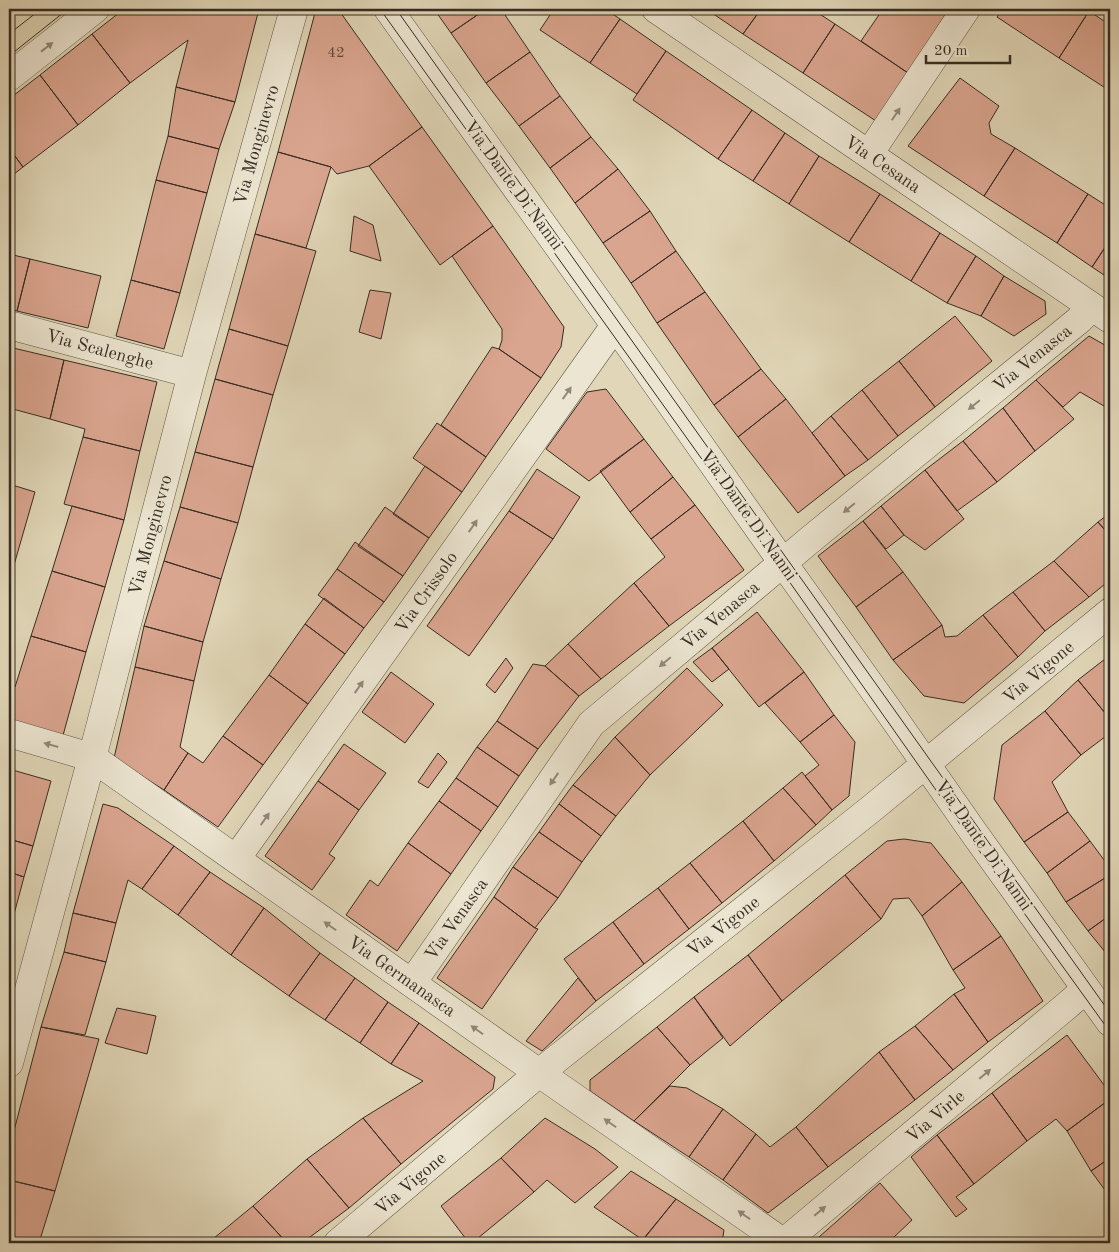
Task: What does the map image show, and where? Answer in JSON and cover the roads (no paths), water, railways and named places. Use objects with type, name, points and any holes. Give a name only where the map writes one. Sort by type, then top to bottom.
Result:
[{"type":"street","points":[[9,77],[95,9]]},
{"type":"street","name":"Via Monginevro","points":[[9,1063],[92,758],[192,374],[294,9]]},
{"type":"street","name":"Via Dante Di Nanni","points":[[388,9],[1110,1022]]},
{"type":"street","name":"Via Cesana","points":[[656,9],[1101,313]]},
{"type":"street","points":[[869,154],[966,9]]},
{"type":"street","name":"Via Venasca","points":[[412,983],[591,724],[783,564],[811,538],[1078,320],[1101,313]]},
{"type":"street","name":"Via Crissolo","points":[[236,859],[611,331],[614,324]]},
{"type":"street","name":"Via Scalenghe","points":[[9,325],[192,374]]},
{"type":"street","name":"Via Vigone","points":[[338,1243],[539,1073],[927,764],[1110,612]]},
{"type":"street","name":"Via Germanasca","points":[[9,733],[92,758],[783,1243]]},
{"type":"street","name":"Via Virle","points":[[783,1243],[1086,989]]},
{"type":"tram line","points":[[9,34],[41,9]]},
{"type":"tram line","points":[[9,56],[68,9]]},
{"type":"tram line","points":[[380,9],[1110,1032]]},
{"type":"tram line","points":[[396,9],[1110,1013]]}]
